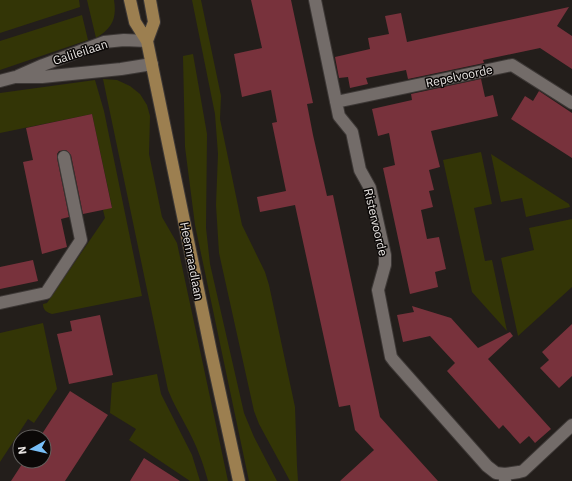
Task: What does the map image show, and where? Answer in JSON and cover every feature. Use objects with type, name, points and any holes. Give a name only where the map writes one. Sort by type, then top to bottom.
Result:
[{"type":"main road","name":"Heemraadlaan","points":[[130,0],[135,22],[147,41],[239,481]]},
{"type":"main road","points":[[147,41],[154,22],[150,0]]},
{"type":"street","name":"Ristervoorde","points":[[314,0],[341,120],[352,132],[360,170],[369,186],[385,255],[385,265],[378,290],[392,359],[487,466],[505,477]]},
{"type":"street","name":"Galileilaan","points":[[0,81],[15,77],[104,42],[124,40],[147,41]]},
{"type":"street","name":"Galileilaan","points":[[15,77],[42,78],[152,64]]},
{"type":"street","name":"Repelvoorde","points":[[336,102],[512,65],[572,103]]},
{"type":"street","points":[[0,302],[46,293],[81,240],[64,157]]},
{"type":"street","points":[[505,477],[523,471],[572,425]]},
{"type":"shaded area","points":[[0,0],[79,0],[80,7],[0,33]]},
{"type":"shaded area","points":[[87,0],[114,0],[115,13],[110,27],[96,38]]},
{"type":"shaded area","points":[[192,0],[201,0],[221,96],[220,119],[242,225],[265,272],[269,285],[295,407],[298,481],[290,481],[259,424],[254,411],[219,253],[216,205],[218,154],[215,114]]},
{"type":"shaded area","points":[[82,15],[88,40],[0,70],[0,41]]},
{"type":"shaded area","points":[[193,54],[207,134],[206,228],[210,264],[244,413],[254,437],[277,481],[249,481],[195,225],[185,147],[183,56]]},
{"type":"shaded area","points":[[103,79],[117,80],[130,86],[140,94],[147,105],[150,116],[149,154],[162,217],[177,243],[228,481],[208,481],[196,446],[168,390]]},
{"type":"shaded area","points":[[95,80],[104,111],[142,296],[52,314],[45,310],[43,304],[47,303],[105,218],[103,210],[112,207],[92,114],[0,133],[0,93]]},
{"type":"shaded area","points":[[481,152],[492,204],[474,208],[485,261],[492,260],[507,331],[472,292],[443,160]]},
{"type":"shaded area","points":[[491,154],[569,204],[570,207],[526,217],[522,198],[501,202]]},
{"type":"shaded area","points":[[572,219],[572,287],[518,336],[501,258],[534,250],[529,228]]},
{"type":"shaded area","points":[[43,323],[57,389],[34,423],[28,419],[21,429],[12,429],[12,444],[0,462],[0,333]]},
{"type":"shaded area","points":[[157,374],[161,394],[192,455],[200,481],[190,481],[129,440],[136,429],[110,413],[112,383]]},
{"type":"building","points":[[251,0],[291,0],[313,103],[307,104],[313,135],[327,196],[333,195],[380,417],[438,481],[340,481],[374,450],[355,430],[350,405],[339,407],[295,205],[260,212],[257,197],[286,191],[272,123],[277,122],[271,90],[242,97],[234,54],[262,48]]},
{"type":"building","points":[[569,7],[557,26],[572,36],[572,69],[540,48],[483,60],[484,63],[408,79],[406,70],[366,78],[368,84],[350,88],[348,77],[339,78],[335,57],[370,49],[368,38],[389,34],[385,16],[401,13],[407,42]]},
{"type":"building","points":[[481,79],[485,97],[493,95],[498,116],[431,131],[440,167],[429,170],[434,190],[429,191],[433,207],[421,210],[427,239],[439,237],[446,269],[435,272],[438,287],[410,294],[383,168],[395,165],[389,133],[378,136],[372,109],[412,100],[411,94]]},
{"type":"building","points":[[539,91],[572,113],[572,158],[511,119],[525,96],[533,101]]},
{"type":"building","points":[[92,114],[112,208],[83,214],[71,155],[66,150],[59,151],[57,158],[69,217],[61,219],[67,247],[42,254],[23,162],[33,160],[26,128]]},
{"type":"building","points":[[33,260],[38,281],[0,289],[0,267]]},
{"type":"building","points":[[412,306],[451,318],[478,348],[510,332],[513,336],[488,359],[551,429],[535,443],[529,436],[520,444],[503,425],[499,429],[447,371],[455,363],[430,336],[403,342],[397,315],[414,312]]},
{"type":"building","points":[[100,315],[113,375],[69,384],[57,334],[72,331],[70,321]]},
{"type":"building","points":[[572,324],[572,376],[559,388],[540,368],[549,360],[542,352]]},
{"type":"building","points":[[70,391],[108,415],[65,481],[11,481],[19,469],[52,469],[52,429],[45,429]]},
{"type":"building","points":[[144,458],[180,481],[130,481]]}]
